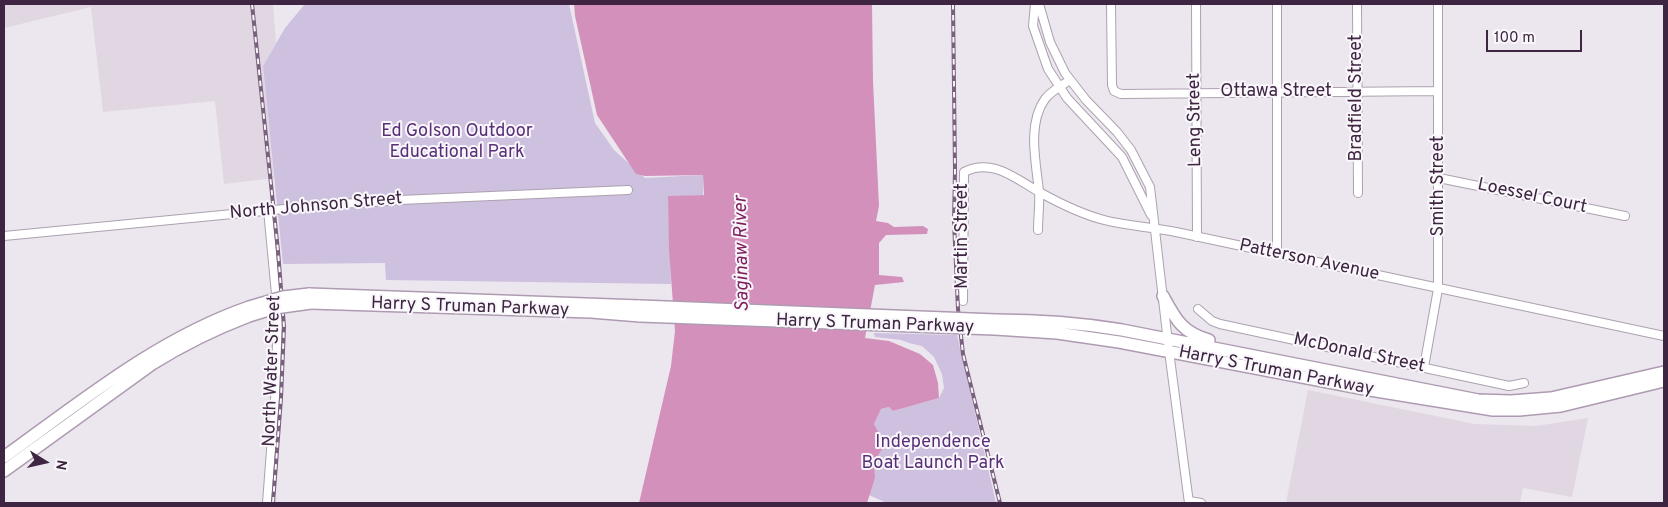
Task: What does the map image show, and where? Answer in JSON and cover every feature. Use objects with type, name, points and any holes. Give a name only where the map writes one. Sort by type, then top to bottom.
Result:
[{"type":"main road","points":[[1162,296],[1178,323],[1187,332],[1236,351]]},
{"type":"main road","name":"Harry S Truman Parkway","points":[[4,457],[106,383],[156,350],[210,321],[275,308],[310,298],[591,312],[640,311],[995,325],[1169,351],[1380,391],[1493,410],[1526,410],[1561,406],[1664,381]]},
{"type":"main road","name":"Harry S Truman Parkway","points":[[4,471],[175,350],[249,312]]},
{"type":"main road","name":"Harry S Truman Parkway","points":[[995,325],[1032,320],[1077,323],[1236,351],[1460,398],[1496,401],[1531,401],[1561,397],[1664,372]]},
{"type":"street","points":[[1035,4],[1033,26],[1048,70],[1058,88],[1122,158],[1153,218]]},
{"type":"street","points":[[1040,4],[1054,52],[1070,80],[1086,100],[1117,132],[1137,160],[1150,187],[1189,502],[1200,503]]},
{"type":"street","name":"Ottawa Street","points":[[1111,4],[1111,76],[1114,91],[1130,95],[1438,91]]},
{"type":"street","name":"Leng Street","points":[[1196,4],[1198,237]]},
{"type":"street","points":[[1277,4],[1277,254]]},
{"type":"street","name":"Bradfield Street","points":[[1357,4],[1358,193]]},
{"type":"street","name":"Smith Street","points":[[1424,367],[1438,289],[1438,4]]},
{"type":"street","points":[[1038,230],[1039,192],[1034,158],[1035,129],[1044,101],[1070,80]]},
{"type":"street","name":"Patterson Avenue","points":[[964,172],[972,168],[985,167],[1011,174],[1039,192],[1076,211],[1104,220],[1198,237],[1664,336]]},
{"type":"street","name":"Martin Street","points":[[963,301],[962,189],[964,172]]},
{"type":"street","name":"Loessel Court","points":[[1439,178],[1625,216]]},
{"type":"street","name":"North Johnson Street","points":[[4,236],[268,210],[400,200],[628,190]]},
{"type":"street","name":"North Water Street","points":[[267,503],[276,388],[278,324],[268,210]]},
{"type":"street","name":"McDonald Street","points":[[1198,308],[1212,321],[1220,324],[1510,386],[1524,383]]},
{"type":"shaded area","points":[[4,4],[273,4],[276,43],[263,66],[274,178],[224,184],[215,101],[103,112],[91,7],[4,28]]},
{"type":"shaded area","points":[[1308,390],[1475,424],[1536,426],[1588,418],[1572,497],[1523,488],[1520,503],[1286,503]]},
{"type":"green space","name":"Ed Golson Outdoor Educational Park","points":[[305,4],[569,4],[595,123],[614,150],[645,178],[703,175],[703,195],[668,197],[671,284],[386,280],[385,263],[283,264],[263,66],[285,28]]},
{"type":"green space","name":"Independence Boat Launch Park","points":[[874,333],[957,335],[996,503],[887,503],[869,495],[875,478],[874,462],[884,444],[874,424],[881,409],[889,407],[893,411],[939,398],[944,388],[942,374],[934,357],[922,346],[901,340],[875,337]]},
{"type":"water","name":"Saginaw River","points":[[574,4],[872,4],[873,81],[879,206],[876,221],[888,223],[894,227],[923,226],[928,229],[927,234],[886,235],[879,243],[879,275],[902,277],[904,282],[875,285],[865,338],[889,341],[920,354],[933,365],[938,383],[939,398],[893,411],[889,407],[881,409],[874,424],[885,444],[874,462],[875,478],[867,503],[639,503],[671,366],[675,331],[669,250],[668,196],[704,195],[703,175],[645,176],[636,174],[597,115]]},
{"type":"railway","points":[[252,4],[278,251],[284,327],[273,503]]},
{"type":"railway","points":[[953,4],[954,222],[958,309],[963,354],[1000,503]]}]
